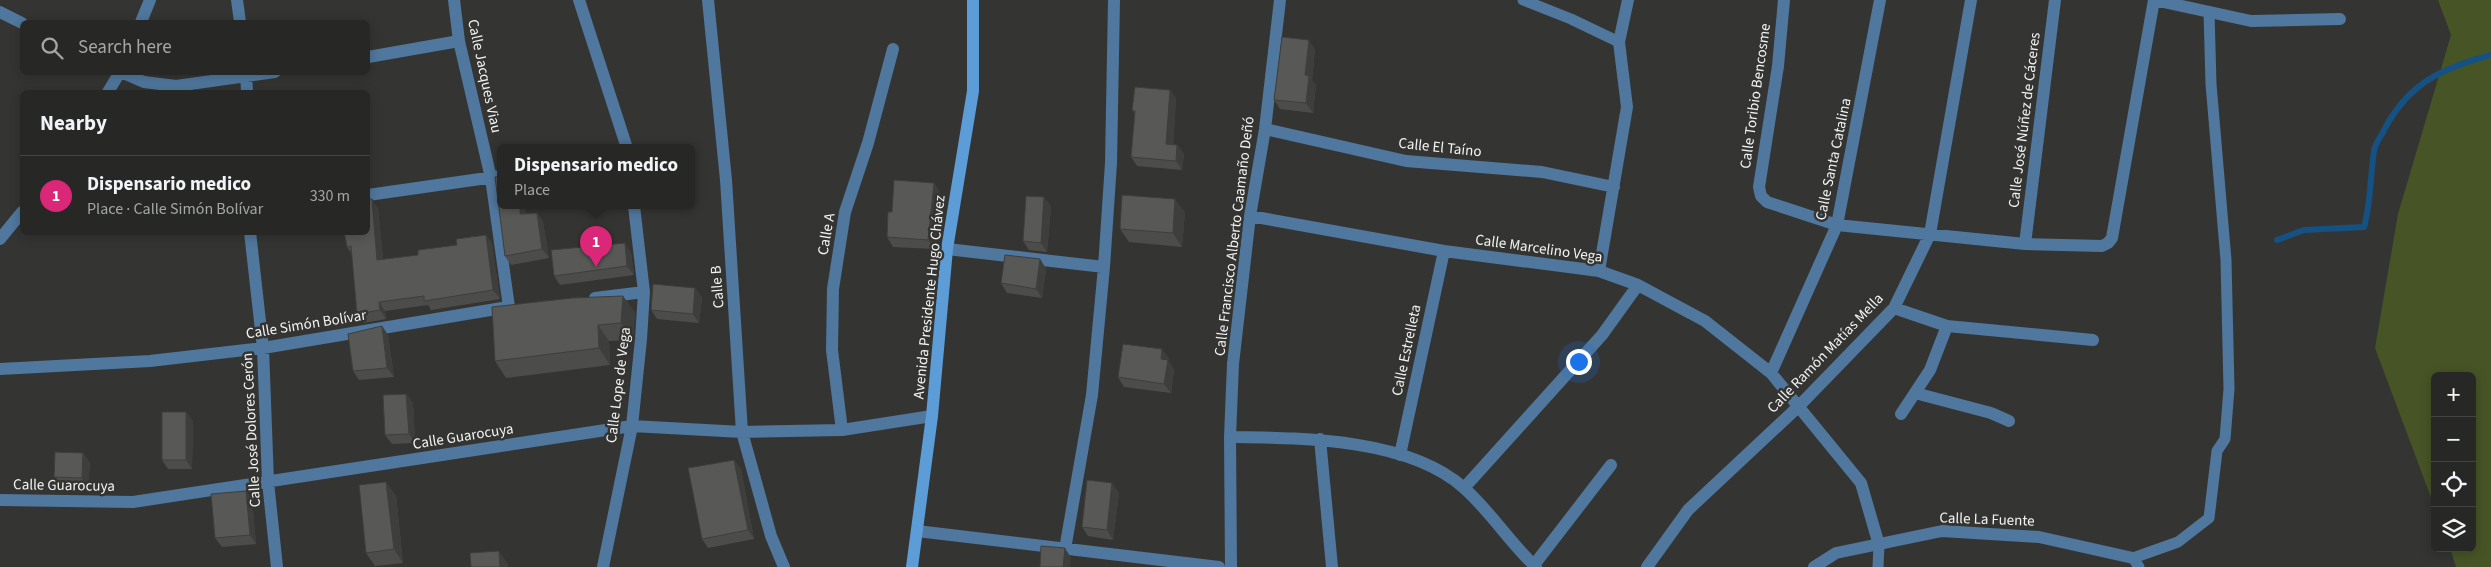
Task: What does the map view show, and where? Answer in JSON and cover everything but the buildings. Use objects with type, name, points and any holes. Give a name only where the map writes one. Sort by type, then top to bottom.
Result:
[{"type":"main road","name":"Avenida Presidente Hugo Chávez","points":[[912,567],[932,416],[947,249],[973,91],[973,0]]},
{"type":"street","points":[[142,20],[150,0]]},
{"type":"street","points":[[237,0],[240,20]]},
{"type":"street","name":"Calle Jacques Viau","points":[[454,0],[459,41],[496,177]]},
{"type":"street","points":[[579,0],[625,144]]},
{"type":"street","name":"Calle B","points":[[708,0],[726,180],[742,432],[771,536],[784,567]]},
{"type":"street","points":[[1065,549],[1092,395],[1104,266],[1111,163],[1114,0]]},
{"type":"street","name":"Calle Francisco Alberto Caamaño Deñó","points":[[1231,567],[1230,437],[1233,364],[1250,216],[1265,129],[1280,0]]},
{"type":"street","points":[[1599,271],[1627,107],[1619,42],[1628,0]]},
{"type":"street","name":"Calle Toribio Bencosme","points":[[1784,0],[1778,66],[1759,187],[1760,196],[1767,202],[1837,226]]},
{"type":"street","name":"Calle Santa Catalina","points":[[1771,373],[1837,226],[1880,0]]},
{"type":"street","name":"Calle Ramón Matías Mella","points":[[1647,567],[1688,510],[1799,406],[1894,308],[1930,234],[1971,0]]},
{"type":"street","name":"Calle José Núñez de Cáceres","points":[[2025,244],[2055,0]]},
{"type":"street","points":[[1837,226],[2025,244],[2102,246],[2112,238],[2154,0],[2251,21],[2340,19]]},
{"type":"street","points":[[0,12],[20,22]]},
{"type":"street","points":[[370,57],[459,41]]},
{"type":"street","name":"Calle A","points":[[842,430],[832,350],[833,289],[846,212],[868,143],[892,49]]},
{"type":"street","points":[[109,90],[119,75]]},
{"type":"street","points":[[128,75],[144,82],[176,86],[247,75],[247,90]]},
{"type":"street","name":"Calle El Taíno","points":[[1265,129],[1406,161],[1542,172],[1614,187]]},
{"type":"street","points":[[370,195],[496,177]]},
{"type":"street","name":"Calle Jacques Viau","points":[[500,209],[514,307]]},
{"type":"street","name":"Calle Lope de Vega","points":[[603,567],[632,426],[644,292],[634,209]]},
{"type":"street","points":[[0,239],[20,214]]},
{"type":"street","name":"Calle Marcelino Vega","points":[[1250,216],[1444,251],[1599,271],[1638,286],[1705,321],[1771,373],[1861,483],[1878,545]]},
{"type":"street","name":"Calle José Dolores Cerón","points":[[250,235],[263,348],[268,482],[277,567]]},
{"type":"street","points":[[947,249],[1104,266]]},
{"type":"street","name":"Calle Estrelleta","points":[[1400,455],[1444,251]]},
{"type":"street","points":[[1464,488],[1602,335],[1638,286]]},
{"type":"street","points":[[586,299],[644,292]]},
{"type":"street","name":"Calle Simón Bolívar","points":[[0,369],[150,361],[263,348],[514,307]]},
{"type":"street","points":[[1894,308],[1947,326],[2092,340]]},
{"type":"street","points":[[1901,414],[1930,370],[1947,326]]},
{"type":"street","points":[[1915,393],[1991,414],[2009,421]]},
{"type":"street","name":"Calle Guarocuya","points":[[0,500],[132,502],[632,426],[742,432],[842,430],[932,416]]},
{"type":"street","points":[[1230,437],[1320,439],[1400,455],[1437,470],[1464,488],[1535,566],[1611,465]]},
{"type":"street","points":[[1320,439],[1332,567]]},
{"type":"street","points":[[917,531],[1219,567]]},
{"type":"street","name":"Calle La Fuente","points":[[1814,567],[1836,553],[1942,531],[2039,537],[2136,563]]},
{"type":"lane","points":[[1524,0],[1571,19],[1619,42]]},
{"type":"lane","points":[[2136,563],[2178,542],[2209,518],[2217,451],[2225,439],[2228,389],[2226,260],[2211,84],[2208,12]]},
{"type":"lane","points":[[1878,545],[1878,567]]},
{"type":"green space","points":[[2438,0],[2491,0],[2491,567],[2456,567],[2451,552],[2476,552],[2476,372],[2431,372],[2431,497],[2375,348],[2398,214],[2451,35]]},
{"type":"waterway","points":[[2277,240],[2304,230],[2364,227],[2375,148],[2395,112],[2405,99],[2429,79],[2458,65],[2491,55]]},
{"type":"place","name":"Dispensario medico","points":[[596,267]]}]
